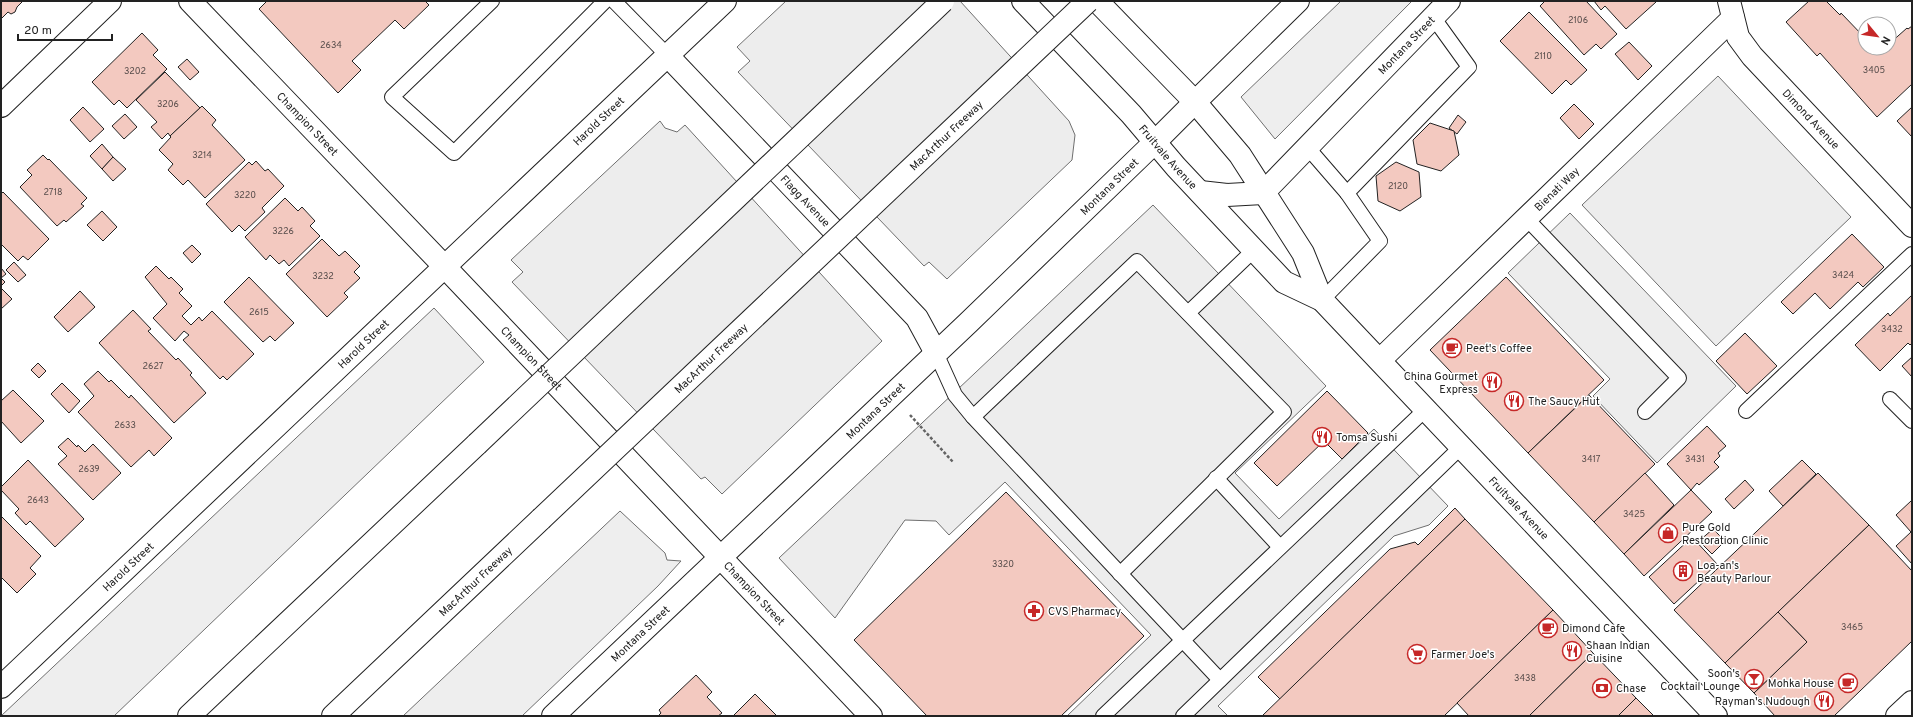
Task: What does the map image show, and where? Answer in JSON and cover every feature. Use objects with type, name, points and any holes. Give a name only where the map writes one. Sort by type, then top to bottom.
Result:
[{"type":"main road","points":[[1,106],[110,1]]},
{"type":"main road","name":"Champion Street","points":[[190,1],[871,716]]},
{"type":"main road","name":"Harold Street","points":[[1,687],[725,1]]},
{"type":"main road","points":[[189,716],[944,1]]},
{"type":"main road","name":"Fruitvale Avenue","points":[[1023,1],[1131,114],[1253,251],[1284,282],[1322,300],[1462,446],[1716,716]]},
{"type":"main road","name":"MacArthur Freeway","points":[[333,716],[1088,1]]},
{"type":"main road","name":"Fruitvale Avenue","points":[[1097,1],[1195,102],[1240,155],[1302,253],[1322,300]]},
{"type":"main road","name":"Montana Street","points":[[553,716],[936,353],[1155,142],[1298,1]]},
{"type":"main road","name":"Montana Street","points":[[1264,193],[1449,1]]},
{"type":"main road","name":"Bienati Way","points":[[1380,360],[1526,218],[1731,10]]},
{"type":"main road","name":"Dimond Avenue","points":[[1731,10],[1738,37],[1752,56],[1912,226]]},
{"type":"main road","name":"Flagg Avenue","points":[[667,55],[917,318],[936,353]]},
{"type":"main road","points":[[1200,192],[1227,195],[1264,193]]},
{"type":"main road","points":[[1897,716],[1912,702]]},
{"type":"lane","points":[[492,1],[392,97],[454,153],[605,1]]},
{"type":"lane","points":[[614,1],[667,55]]},
{"type":"lane","points":[[1347,193],[1469,67],[1433,17]]},
{"type":"lane","points":[[1308,148],[1347,193],[1380,241],[1322,300]]},
{"type":"lane","points":[[1526,218],[1679,378],[1645,412]]},
{"type":"lane","points":[[1188,313],[1253,251]]},
{"type":"lane","points":[[1746,411],[1912,254]]},
{"type":"lane","points":[[973,417],[1137,261],[1284,412],[1120,574]]},
{"type":"lane","points":[[936,353],[955,395],[973,417],[1220,680]]},
{"type":"lane","points":[[1890,399],[1912,421]]},
{"type":"lane","points":[[1103,716],[1426,409]]},
{"type":"lane","points":[[1183,716],[1462,446]]},
{"type":"lane","points":[[1216,478],[1280,547]]},
{"type":"path","points":[[891,395],[953,462]]},
{"type":"shaded area","points":[[786,1],[960,1],[1069,121],[1075,135],[1072,160],[947,279],[929,262],[924,266],[738,72],[750,61],[737,47]]},
{"type":"shaded area","points":[[1341,1],[1412,1],[1275,139],[1241,97]]},
{"type":"shaded area","points":[[1718,76],[1851,217],[1716,346],[1582,205]]},
{"type":"shaded area","points":[[660,121],[665,128],[677,132],[685,125],[882,341],[722,494],[705,477],[701,479],[512,282],[523,272],[511,260]]},
{"type":"shaded area","points":[[1153,205],[1326,386],[1235,473],[1279,519],[1374,429],[1448,506],[1429,525],[1394,536],[1218,706],[1228,716],[1067,716],[1151,635],[1005,482],[949,535],[936,521],[905,520],[835,618],[779,558]]},
{"type":"shaded area","points":[[1570,213],[1736,386],[1657,463],[1593,396],[1610,379],[1508,273]]},
{"type":"shaded area","points":[[434,308],[484,362],[114,716],[1,716]]},
{"type":"shaded area","points":[[620,511],[665,553],[667,560],[681,561],[658,586],[522,716],[403,716]]},
{"type":"building","points":[[1,1],[23,1],[17,7],[15,12],[11,14],[8,12],[1,19]]},
{"type":"building","points":[[267,1],[425,1],[429,5],[404,29],[395,20],[352,61],[361,70],[338,93],[259,9]]},
{"type":"building","points":[[1545,1],[1586,1],[1617,34],[1601,49],[1596,44],[1584,55],[1540,6]]},
{"type":"building","points":[[1594,1],[1656,2],[1626,29],[1605,6],[1601,10]]},
{"type":"building","points":[[1809,1],[1826,1],[1840,15],[1841,13],[1857,30],[1857,56],[1897,56],[1897,37],[1907,28],[1908,29],[1912,26],[1912,84],[1877,117],[1820,53],[1817,56],[1786,22]]},
{"type":"building","points":[[1529,12],[1587,70],[1571,85],[1566,80],[1552,94],[1500,41]]},
{"type":"building","points":[[142,33],[158,50],[153,55],[167,69],[127,108],[119,100],[114,105],[92,82]]},
{"type":"building","points":[[1629,42],[1652,66],[1638,80],[1615,54]]},
{"type":"building","points":[[187,59],[199,72],[190,80],[178,67]]},
{"type":"building","points":[[165,72],[200,108],[170,136],[168,133],[162,139],[151,127],[157,122],[136,100]]},
{"type":"building","points":[[1574,104],[1594,124],[1579,139],[1560,118]]},
{"type":"building","points":[[202,106],[216,120],[212,125],[245,160],[205,198],[188,180],[183,185],[168,170],[173,164],[159,150],[171,137],[170,136]]},
{"type":"building","points":[[83,107],[104,129],[90,142],[70,120]]},
{"type":"building","points":[[1912,107],[1912,137],[1897,121]]},
{"type":"building","points":[[125,114],[137,127],[124,139],[112,126]]},
{"type":"building","points":[[1458,115],[1466,122],[1457,134],[1449,128]]},
{"type":"building","points":[[1430,123],[1454,131],[1459,155],[1441,171],[1417,164],[1413,140]]},
{"type":"building","points":[[102,144],[113,157],[102,169],[90,156]]},
{"type":"building","points":[[43,155],[48,160],[49,159],[87,198],[81,204],[84,206],[66,222],[64,220],[57,226],[20,187],[32,175],[27,170]]},
{"type":"building","points":[[113,157],[126,169],[113,181],[102,169]]},
{"type":"building","points":[[256,161],[265,171],[268,169],[284,186],[262,208],[265,212],[245,231],[239,225],[232,232],[206,204],[249,162],[252,165]]},
{"type":"building","points":[[1396,162],[1419,172],[1421,197],[1400,211],[1378,201],[1376,176]]},
{"type":"building","points":[[3,192],[49,239],[28,260],[23,256],[18,261],[1,244],[1,194]]},
{"type":"building","points":[[285,198],[298,211],[302,207],[315,221],[310,226],[320,236],[289,266],[284,260],[279,264],[270,255],[266,260],[245,237]]},
{"type":"building","points":[[102,211],[117,227],[103,241],[87,225]]},
{"type":"building","points":[[1852,234],[1884,267],[1863,287],[1858,282],[1830,309],[1815,293],[1793,314],[1781,302]]},
{"type":"building","points":[[322,239],[339,256],[345,251],[360,266],[354,272],[360,278],[344,293],[348,297],[327,317],[286,274]]},
{"type":"building","points":[[192,245],[201,254],[192,263],[183,253]]},
{"type":"building","points":[[14,262],[26,275],[18,282],[6,270]]},
{"type":"building","points":[[156,266],[169,279],[171,277],[183,289],[179,293],[192,306],[182,316],[191,325],[199,317],[202,321],[212,311],[254,354],[227,380],[223,376],[220,379],[183,340],[189,335],[184,331],[175,341],[153,318],[167,304],[145,277]]},
{"type":"building","points":[[1,268],[6,274],[1,278]]},
{"type":"building","points":[[249,277],[294,323],[275,341],[270,336],[263,342],[224,302]]},
{"type":"building","points":[[1506,277],[1604,380],[1528,453],[1430,350]]},
{"type":"building","points":[[1,278],[5,282],[1,286]]},
{"type":"building","points":[[1,288],[12,299],[1,309]]},
{"type":"building","points":[[80,291],[95,307],[68,332],[54,317]]},
{"type":"building","points":[[1912,295],[1912,343],[1910,345],[1908,343],[1880,371],[1855,345],[1888,313],[1890,316]]},
{"type":"building","points":[[133,310],[151,329],[148,331],[176,360],[178,358],[192,373],[190,375],[206,393],[174,423],[99,343]]},
{"type":"building","points":[[1745,333],[1777,366],[1747,394],[1716,361]]},
{"type":"building","points":[[1912,357],[1912,377],[1902,366]]},
{"type":"building","points":[[38,363],[46,371],[39,378],[31,370]]},
{"type":"building","points":[[98,371],[109,382],[111,380],[129,398],[131,395],[172,438],[154,456],[149,450],[131,467],[78,412],[94,396],[84,384]]},
{"type":"building","points":[[62,383],[80,401],[69,413],[51,394]]},
{"type":"building","points":[[13,390],[44,421],[21,443],[1,421],[1,401]]},
{"type":"building","name":"Tomsa Sushi","points":[[1327,391],[1368,433],[1342,459],[1324,441],[1277,486],[1254,463]]},
{"type":"building","points":[[1589,395],[1655,464],[1594,522],[1528,453]]},
{"type":"building","name":"Pure Gold Restoration Clinic","points":[[1707,426],[1726,446],[1718,453],[1720,456],[1714,462],[1719,467],[1699,485],[1697,483],[1691,490],[1667,464]]},
{"type":"building","points":[[68,438],[77,447],[78,445],[85,452],[93,444],[121,473],[93,500],[58,464],[67,456],[58,447]]},
{"type":"building","points":[[28,460],[84,519],[55,547],[30,521],[26,525],[15,513],[19,509],[1,490],[1,487]]},
{"type":"building","points":[[1802,460],[1816,474],[1783,506],[1769,491]]},
{"type":"building","points":[[1645,473],[1674,505],[1624,554],[1594,522]]},
{"type":"building","points":[[1818,473],[1869,525],[1725,663],[1674,610]]},
{"type":"building","points":[[1745,480],[1754,490],[1734,509],[1725,499]]},
{"type":"building","name":"Pure Gold Restoration Clinic","points":[[1691,490],[1712,512],[1644,576],[1624,554]]},
{"type":"building","points":[[1006,492],[1144,636],[1061,716],[927,716],[854,640]]},
{"type":"building","points":[[1911,501],[1912,564],[1896,546],[1911,532],[1896,515]]},
{"type":"building","points":[[1455,508],[1465,519],[1280,699],[1258,677],[1390,549],[1415,542],[1418,545]]},
{"type":"building","points":[[1,516],[41,556],[30,568],[36,574],[17,593],[1,577]]},
{"type":"building","name":"Farmer Joe's","points":[[1465,519],[1553,610],[1444,716],[1262,716]]},
{"type":"building","points":[[1869,525],[1912,571],[1912,641],[1834,716],[1775,716],[1754,693],[1807,642],[1778,612]]},
{"type":"building","points":[[1713,529],[1725,541],[1712,554],[1699,541]]},
{"type":"building","name":"Loa-an's Beauty Parlour","points":[[1692,537],[1717,564],[1674,604],[1649,577]]},
{"type":"building","points":[[1553,610],[1593,653],[1529,716],[1469,716],[1457,703]]},
{"type":"building","points":[[1778,612],[1807,642],[1754,693],[1725,663]]},
{"type":"building","points":[[1593,653],[1636,698],[1618,716],[1529,716]]},
{"type":"building","points":[[696,675],[712,692],[707,697],[722,713],[718,716],[658,716],[661,713],[659,710]]},
{"type":"building","points":[[755,694],[777,716],[733,716]]},
{"type":"building","points":[[1636,698],[1654,716],[1618,716]]},
{"type":"place","name":"Peet's Coffee","points":[[1452,348]]},
{"type":"place","name":"China Gourmet Express","points":[[1492,382]]},
{"type":"place","name":"The Saucy Hut","points":[[1514,401]]},
{"type":"place","name":"Tomsa Sushi","points":[[1322,437]]},
{"type":"place","name":"Pure Gold Restoration Clinic","points":[[1668,533]]},
{"type":"place","name":"Loa-an's Beauty Parlour","points":[[1683,571]]},
{"type":"place","name":"CVS Pharmacy","points":[[1034,611]]},
{"type":"place","name":"Dimond Cafe","points":[[1548,628]]},
{"type":"place","name":"Shaan Indian Cuisine","points":[[1572,651]]},
{"type":"place","name":"Farmer Joe's","points":[[1417,654]]},
{"type":"place","name":"Soon's Cocktail Lounge","points":[[1754,679]]},
{"type":"place","name":"Mohka House","points":[[1848,683]]},
{"type":"place","name":"Chase","points":[[1602,688]]},
{"type":"place","name":"Rayman's Nudough","points":[[1824,701]]}]
